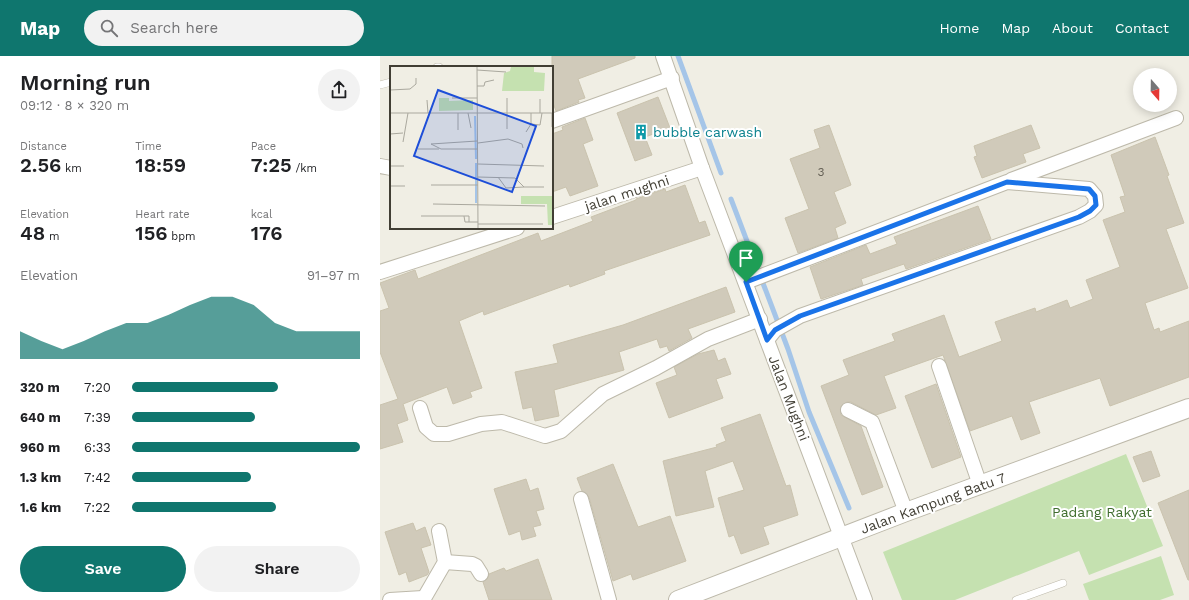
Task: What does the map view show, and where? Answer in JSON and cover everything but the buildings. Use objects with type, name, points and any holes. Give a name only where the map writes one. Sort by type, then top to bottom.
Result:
[{"type":"street","name":"Jalan Mughni","points":[[663,56],[672,78],[702,168],[748,281],[760,319],[775,332],[841,537],[865,600]]},
{"type":"street","points":[[553,121],[672,78]]},
{"type":"street","points":[[748,281],[1176,118]]},
{"type":"street","points":[[380,166],[390,168]]},
{"type":"street","name":"jalan mughni","points":[[553,217],[702,168]]},
{"type":"street","points":[[775,332],[800,316],[1079,217],[1090,211],[1096,205],[1095,196],[1089,189],[1007,182]]},
{"type":"street","points":[[380,272],[514,229]]},
{"type":"street","points":[[420,408],[426,426],[434,434],[448,434],[481,424],[502,422],[545,436],[553,434],[569,426],[603,394],[656,368],[708,339],[760,319]]},
{"type":"street","points":[[939,366],[980,485]]},
{"type":"street","name":"Jalan Kampung Batu 7","points":[[678,600],[906,512],[1189,408]]},
{"type":"street","points":[[848,410],[872,422],[906,512]]},
{"type":"street","points":[[581,499],[609,600]]},
{"type":"street","points":[[390,600],[423,599],[445,562],[439,531]]},
{"type":"street","points":[[445,562],[472,564],[476,566],[481,574]]},
{"type":"lane","points":[[380,85],[390,82]]},
{"type":"lane","points":[[1016,600],[1063,584]]},
{"type":"green space","name":"Padang Rakyat","points":[[1126,454],[1163,546],[1089,575],[1079,551],[955,600],[902,600],[883,552]]},
{"type":"green space","name":"Padang Rakyat","points":[[1161,556],[1174,595],[1160,600],[1089,600],[1083,584]]},
{"type":"waterway","points":[[678,56],[721,173]]},
{"type":"waterway","points":[[731,199],[788,349],[809,412],[849,508]]},
{"type":"place","name":"bubble carwash","points":[[641,132]]},
{"type":"route","points":[[1007,182],[1089,189],[1095,196],[1096,205],[1090,211],[1079,217],[800,316],[775,330],[767,340],[746,282],[1007,182]]}]
